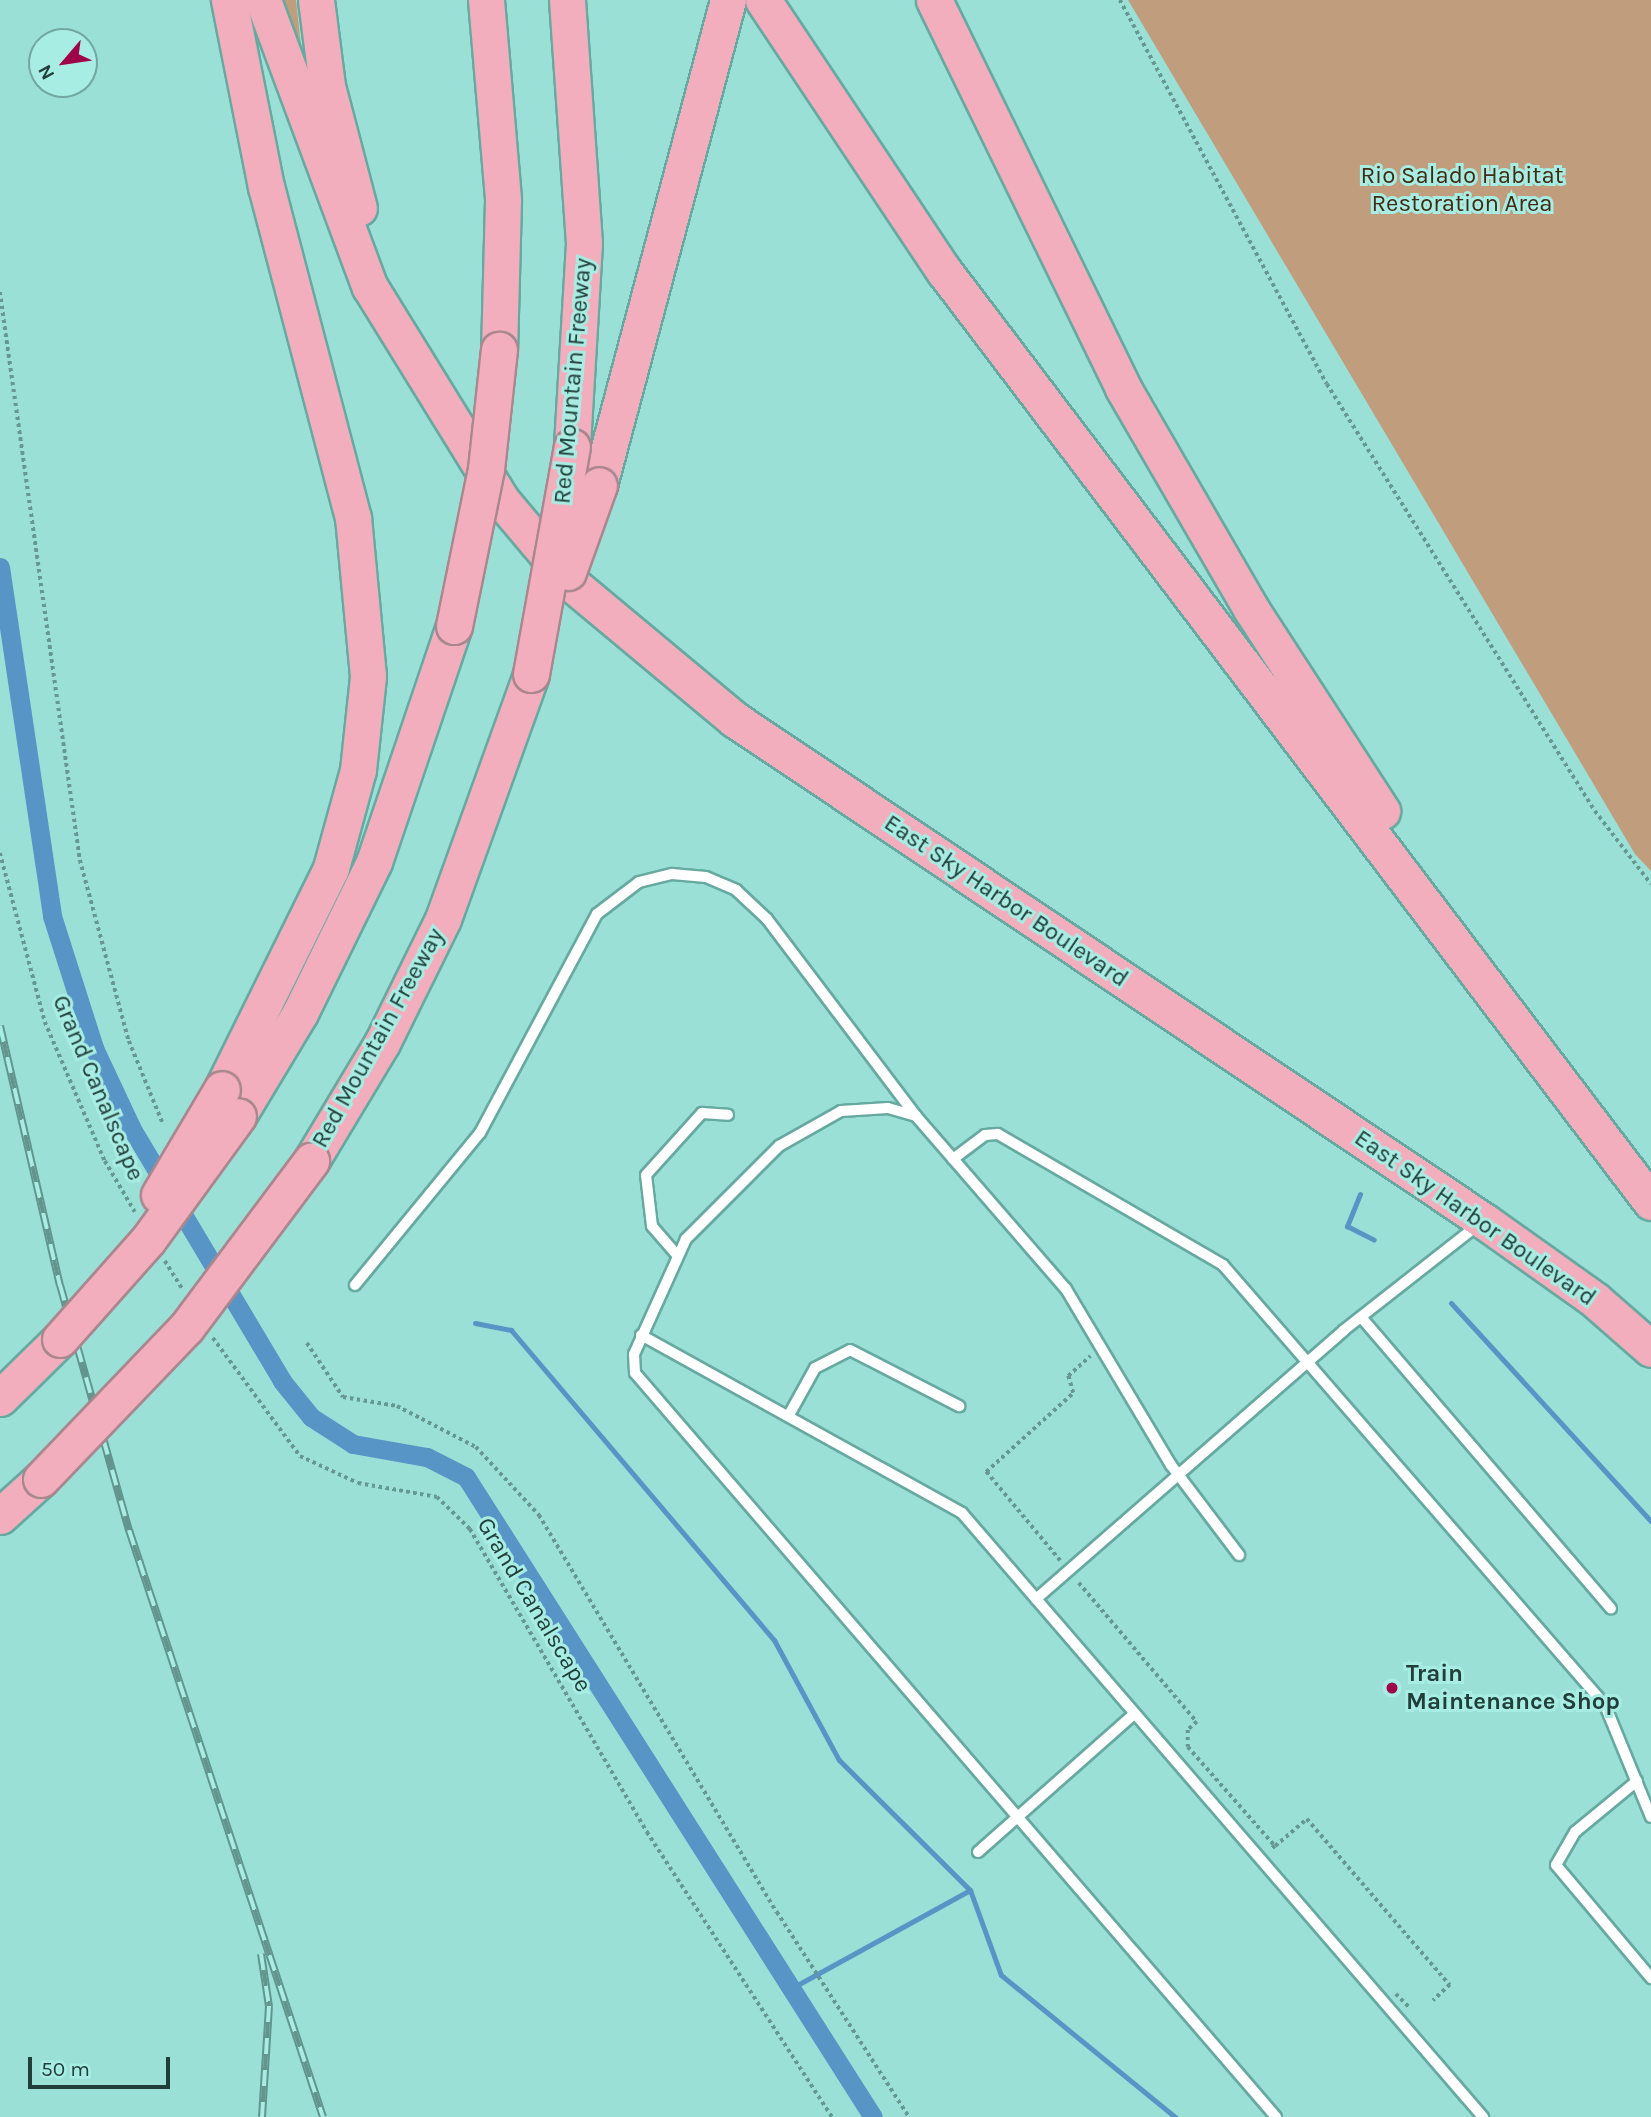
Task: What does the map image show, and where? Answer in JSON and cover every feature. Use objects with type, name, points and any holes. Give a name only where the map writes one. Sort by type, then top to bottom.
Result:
[{"type":"highway","points":[[229,0],[266,187],[353,518],[368,666],[358,770],[331,868],[230,1102]]},
{"type":"highway","points":[[262,0],[365,276],[428,383]]},
{"type":"highway","points":[[316,0],[348,173],[428,383]]},
{"type":"highway","points":[[8,1391],[127,1265],[230,1102],[300,1013],[374,862],[454,626],[484,481],[499,351],[503,200],[486,0]]},
{"type":"highway","name":"Red Mountain Freeway","points":[[0,1516],[41,1479],[186,1328],[311,1161],[382,1043],[443,919],[531,674],[572,447],[584,243],[567,0]]},
{"type":"highway","points":[[531,674],[599,485],[728,0]]},
{"type":"highway","points":[[763,0],[937,261],[1651,1202]]},
{"type":"highway","points":[[934,0],[1080,305],[1251,608],[1441,896],[1651,1178]]},
{"type":"highway","name":"East Sky Harbor Boulevard","points":[[428,383],[526,532],[572,584],[677,678],[1491,1226],[1595,1300],[1651,1349]]},
{"type":"highway","points":[[1491,1226],[1651,1370]]},
{"type":"lane","points":[[355,1285],[480,1133],[597,914],[623,891],[654,876],[706,877],[750,900],[916,1116],[1066,1289],[1178,1474],[1239,1555]]},
{"type":"lane","points":[[916,1116],[857,1108],[808,1123],[699,1223],[677,1255],[641,1335],[632,1359],[638,1378],[1276,2117]]},
{"type":"lane","points":[[677,1255],[652,1226],[646,1175],[702,1113],[728,1115]]},
{"type":"lane","points":[[953,1159],[995,1133],[1100,1191],[1223,1265],[1605,1705],[1651,1817]]},
{"type":"lane","points":[[1036,1599],[1308,1360],[1362,1317],[1491,1226]]},
{"type":"lane","points":[[1362,1317],[1611,1609]]},
{"type":"lane","points":[[641,1335],[945,1499],[1036,1599],[1483,2117]]},
{"type":"lane","points":[[789,1415],[815,1368],[850,1350],[958,1406]]},
{"type":"lane","points":[[978,1852],[1134,1714]]},
{"type":"lane","points":[[1637,1781],[1575,1832],[1556,1865],[1651,1978]]},
{"type":"path","points":[[1120,0],[1327,384],[1595,811],[1651,884]]},
{"type":"path","points":[[0,292],[80,860],[129,1041],[163,1125]]},
{"type":"path","name":"Grand Canalscape","points":[[0,853],[45,1022],[105,1161],[139,1219]]},
{"type":"path","points":[[160,1253],[188,1298]]},
{"type":"path","name":"Grand Canalscape","points":[[209,1331],[300,1456],[358,1483],[437,1497],[470,1529],[647,1832],[832,2117]]},
{"type":"path","points":[[307,1343],[343,1397],[397,1406],[476,1447],[539,1515],[777,1912],[909,2117]]},
{"type":"path","points":[[1060,1561],[986,1472],[1073,1392],[1068,1376],[1092,1354]]},
{"type":"path","points":[[1079,1584],[1197,1722],[1188,1730],[1188,1747],[1275,1846]]},
{"type":"path","points":[[1274,1856],[1275,1846],[1307,1819],[1450,1985],[1433,2001]]},
{"type":"green space","points":[[271,0],[296,0],[301,46],[287,51]]},
{"type":"green space","name":"Rio Salado Habitat Restoration Area","points":[[1128,0],[1651,0],[1651,871],[1635,854]]},
{"type":"waterway","points":[[0,567],[52,916],[94,1048],[132,1129],[282,1381],[311,1417],[353,1444],[427,1457],[466,1477],[873,2117]]},
{"type":"waterway","points":[[1360,1194],[1347,1226],[1374,1240]]},
{"type":"waterway","points":[[1451,1303],[1651,1521]]},
{"type":"waterway","points":[[475,1323],[511,1330],[774,1640],[839,1760],[970,1890],[1001,1975],[1175,2117]]},
{"type":"waterway","points":[[790,1989],[970,1890]]},
{"type":"railway","points":[[0,1026],[60,1285],[129,1530],[323,2117]]},
{"type":"railway","points":[[261,1954],[269,2006],[262,2117]]},
{"type":"place","name":"Train Maintenance Shop","points":[[1392,1688]]}]
